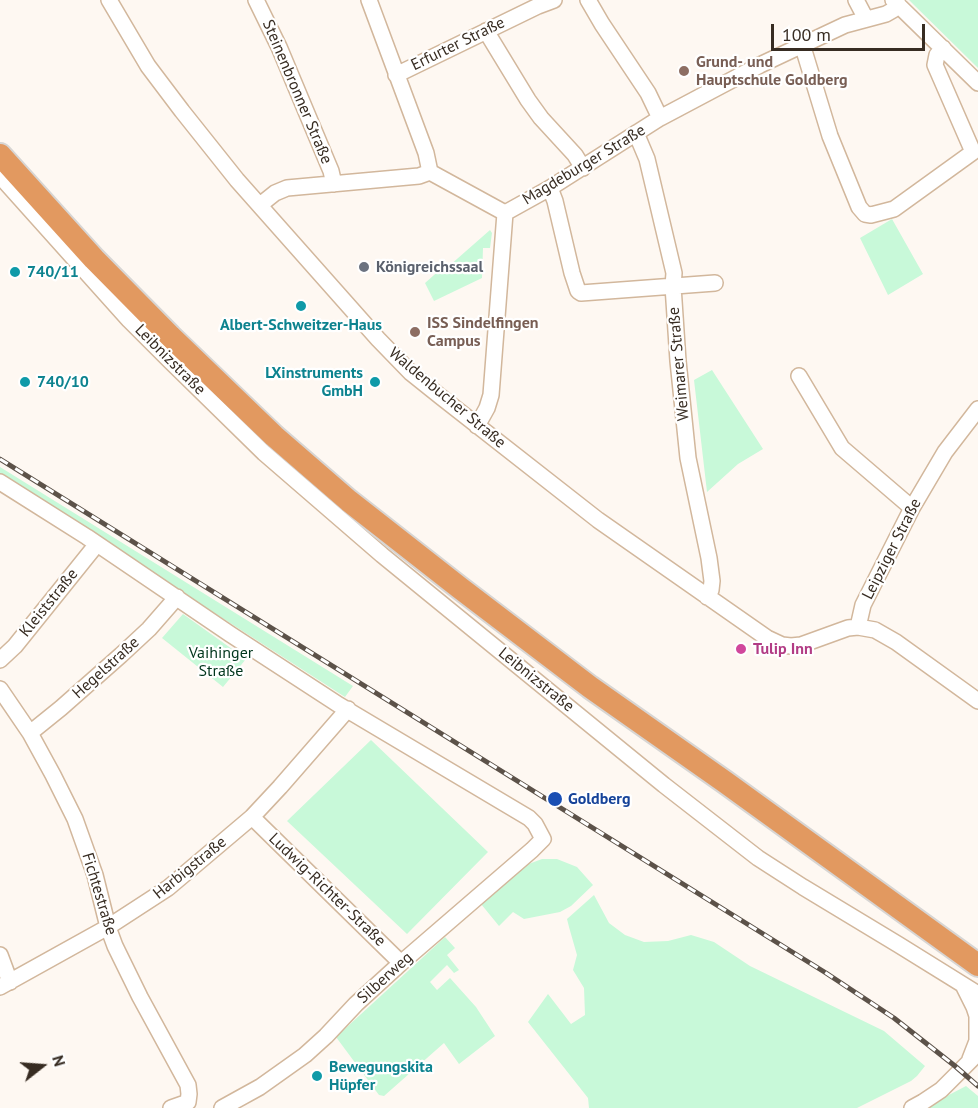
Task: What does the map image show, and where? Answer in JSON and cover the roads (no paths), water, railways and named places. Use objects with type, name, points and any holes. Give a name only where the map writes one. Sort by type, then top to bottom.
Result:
[{"type":"highway","points":[[0,141],[135,288],[297,442],[338,476],[486,594],[615,691],[978,950]]},
{"type":"highway","points":[[0,155],[94,259],[161,328],[274,436],[349,501],[590,687],[978,965]]},
{"type":"street","name":"Waldenbucher Straße","points":[[109,0],[135,46],[161,84],[209,145],[378,339],[411,373],[598,520],[767,638],[782,645],[801,645],[848,628],[858,627]]},
{"type":"street","name":"Steinenbronner Straße","points":[[256,0],[279,47],[331,171],[334,184]]},
{"type":"street","points":[[260,205],[275,193],[287,188],[419,176],[429,172],[426,153],[369,0]]},
{"type":"street","name":"Erfurter Straße","points":[[396,75],[537,3],[554,0]]},
{"type":"street","points":[[588,0],[648,93],[660,118]]},
{"type":"street","points":[[856,0],[866,19]]},
{"type":"street","points":[[896,2],[978,83]]},
{"type":"street","name":"Magdeburger Straße","points":[[429,172],[505,213],[583,168],[660,118],[802,44],[845,26],[886,14],[893,10],[896,2]]},
{"type":"street","points":[[486,31],[528,100],[541,118],[575,155],[583,168]]},
{"type":"street","points":[[802,44],[830,136],[859,207],[865,214],[871,215],[894,209],[973,152],[935,65],[937,55],[943,48]]},
{"type":"street","name":"Weimarer Straße","points":[[636,133],[647,159],[674,273],[678,361],[688,458],[712,581],[707,597]]},
{"type":"street","name":"Leibnizstraße","points":[[0,176],[129,320],[264,453],[382,555],[664,785],[758,858],[978,994]]},
{"type":"street","points":[[550,188],[572,273],[578,291],[581,293],[715,283]]},
{"type":"street","points":[[477,426],[488,408],[491,394],[505,213]]},
{"type":"street","points":[[800,376],[842,448],[912,508]]},
{"type":"street","name":"Leipziger Straße","points":[[858,627],[863,605],[912,508],[945,452],[978,409]]},
{"type":"street","points":[[0,482],[348,709]]},
{"type":"street","name":"Kleiststraße","points":[[0,660],[15,646],[97,544]]},
{"type":"street","name":"Hegelstraße","points":[[30,733],[122,655],[177,597]]},
{"type":"street","points":[[858,627],[875,630],[888,637],[978,701]]},
{"type":"street","name":"Fichtestraße","points":[[0,689],[30,733],[54,775],[81,835],[95,875],[108,927],[121,959],[188,1085],[191,1105]]},
{"type":"street","name":"Harbigstraße","points":[[5,985],[108,927],[168,888],[252,817],[348,709]]},
{"type":"street","name":"Silberweg","points":[[222,1108],[260,1087],[305,1055],[401,963],[543,839],[529,818],[348,709]]},
{"type":"street","name":"Ludwig-Richter-Straße","points":[[252,817],[401,963]]},
{"type":"street","points":[[0,955],[5,985]]},
{"type":"street","points":[[912,1108],[941,1090],[976,1050],[977,1016],[963,984]]},
{"type":"street","points":[[171,1108],[191,1105]]},
{"type":"railway","points":[[0,459],[826,973],[894,1018],[978,1086]]},
{"type":"place","name":"Grund- und Hauptschule Goldberg","points":[[684,71]]},
{"type":"place","name":"Königreichssaal","points":[[364,267]]},
{"type":"place","name":"740/11","points":[[15,272]]},
{"type":"place","name":"Albert-Schweitzer-Haus","points":[[301,306]]},
{"type":"place","name":"ISS Sindelfingen Campus","points":[[415,332]]},
{"type":"place","name":"740/10","points":[[25,382]]},
{"type":"place","name":"LXinstruments GmbH","points":[[375,382]]},
{"type":"place","name":"Tulip Inn","points":[[741,649]]},
{"type":"place","name":"Goldberg","points":[[555,799]]},
{"type":"place","name":"Bewegungskita Hüpfer","points":[[317,1076]]},
{"type":"park label","name":"Vaihinger Straße","points":[[221,662]]}]
